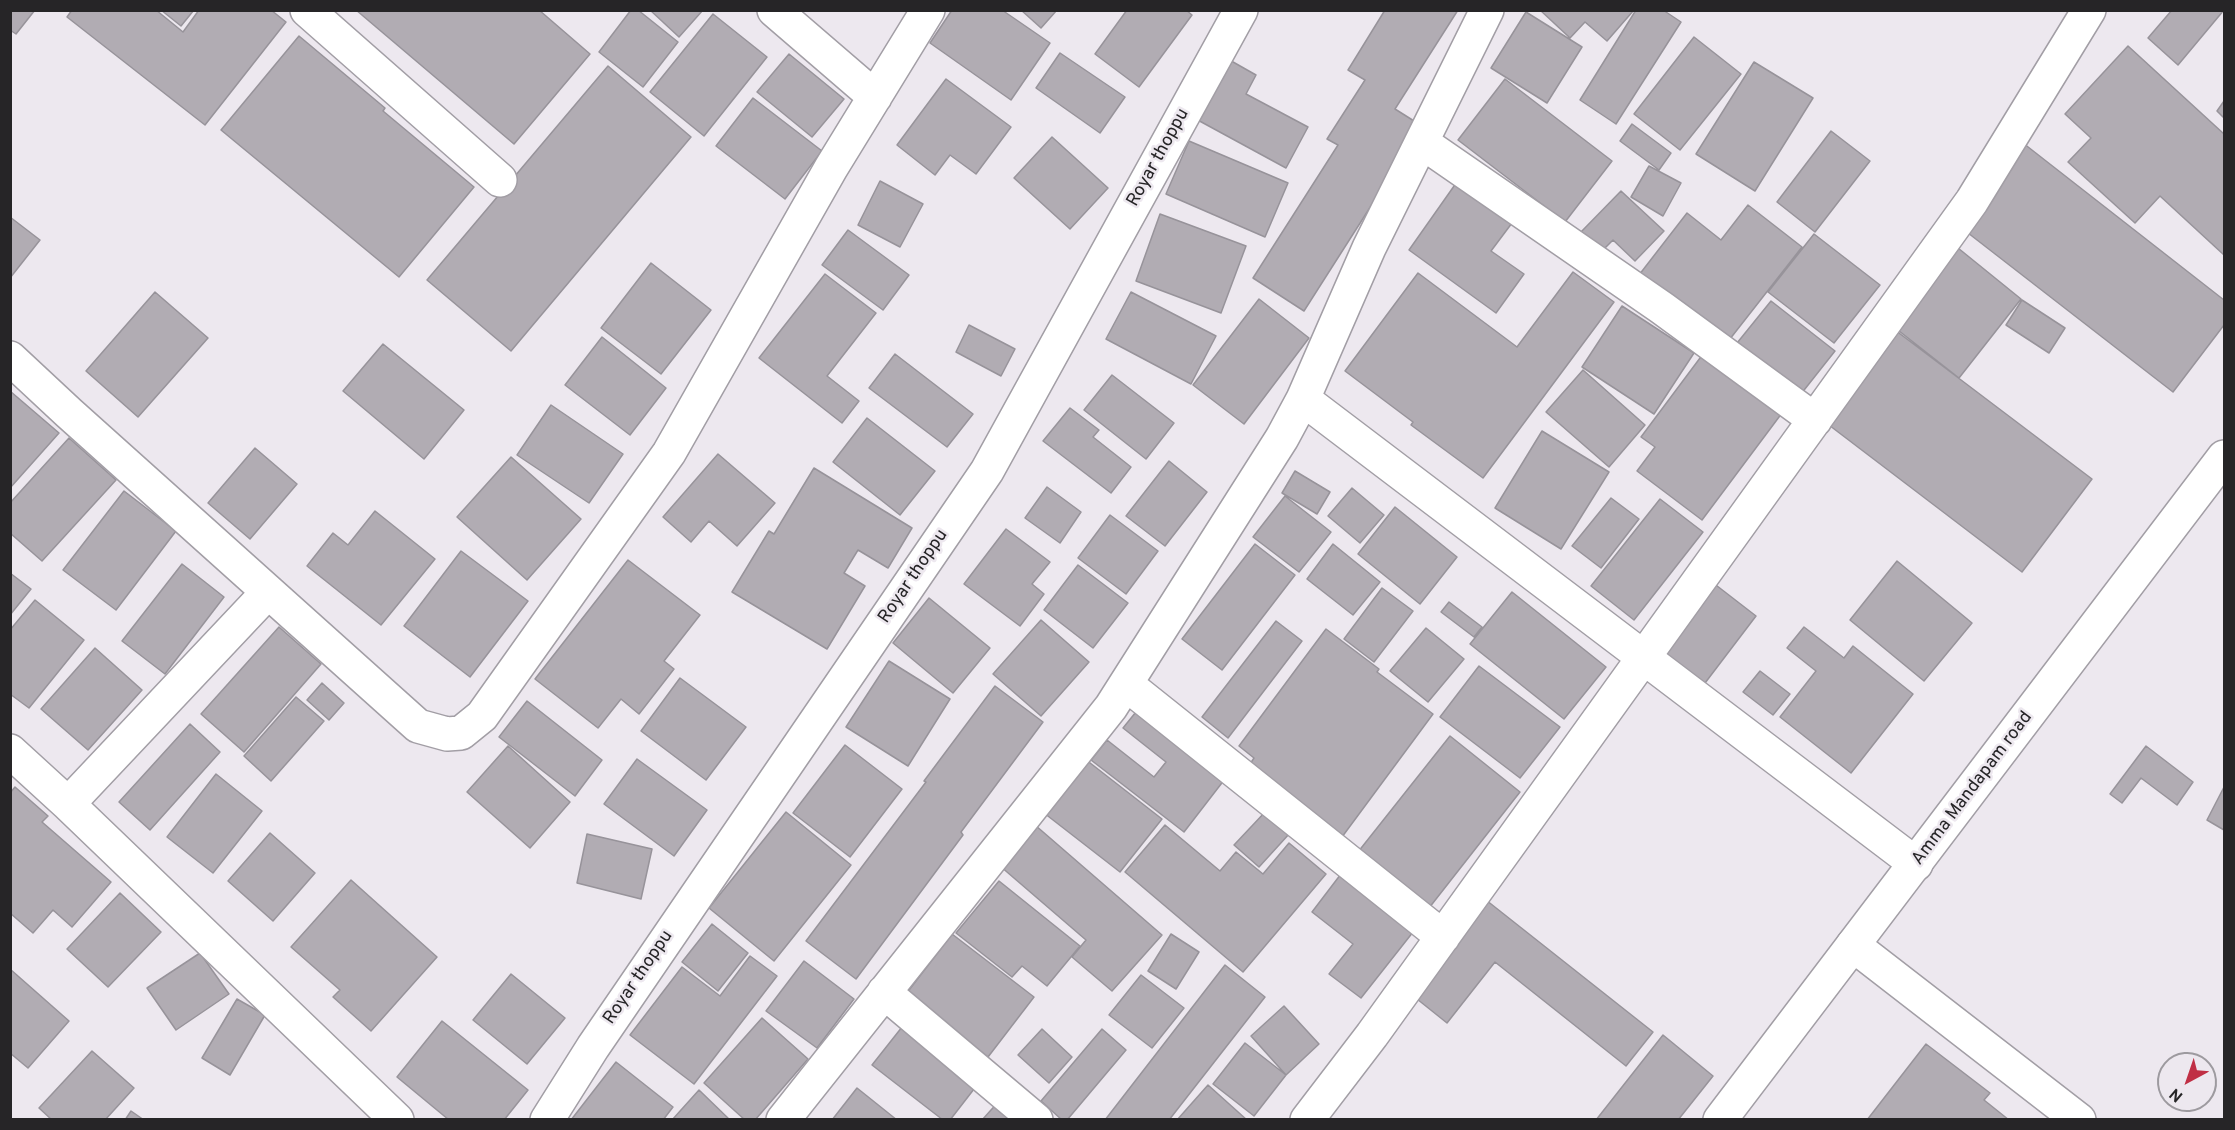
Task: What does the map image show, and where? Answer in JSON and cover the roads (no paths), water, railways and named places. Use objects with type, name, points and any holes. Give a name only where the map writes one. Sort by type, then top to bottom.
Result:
[{"type":"street","points":[[307,10],[500,180]]},
{"type":"street","points":[[774,10],[875,97]]},
{"type":"street","points":[[10,358],[418,726],[447,734],[461,733],[482,716],[669,453],[831,168],[928,10]]},
{"type":"street","points":[[783,1119],[1111,707],[1126,684],[1282,438],[1303,399],[1369,248],[1488,10]]},
{"type":"street","points":[[1307,1119],[1443,937],[1972,201],[2089,10]]},
{"type":"street","name":"Royar thoppu","points":[[547,1119],[592,1047],[987,471],[1237,12]]},
{"type":"street","points":[[1423,143],[1662,308],[1815,420]]},
{"type":"street","points":[[1303,399],[1916,864]]},
{"type":"street","name":"Amma Mandapam road","points":[[1720,1119],[2224,457]]},
{"type":"street","points":[[68,804],[268,592]]},
{"type":"street","points":[[1126,684],[1443,937]]},
{"type":"street","points":[[14,763],[68,804],[397,1119]]},
{"type":"street","points":[[1853,945],[2079,1119]]},
{"type":"street","points":[[884,992],[1036,1119]]}]
